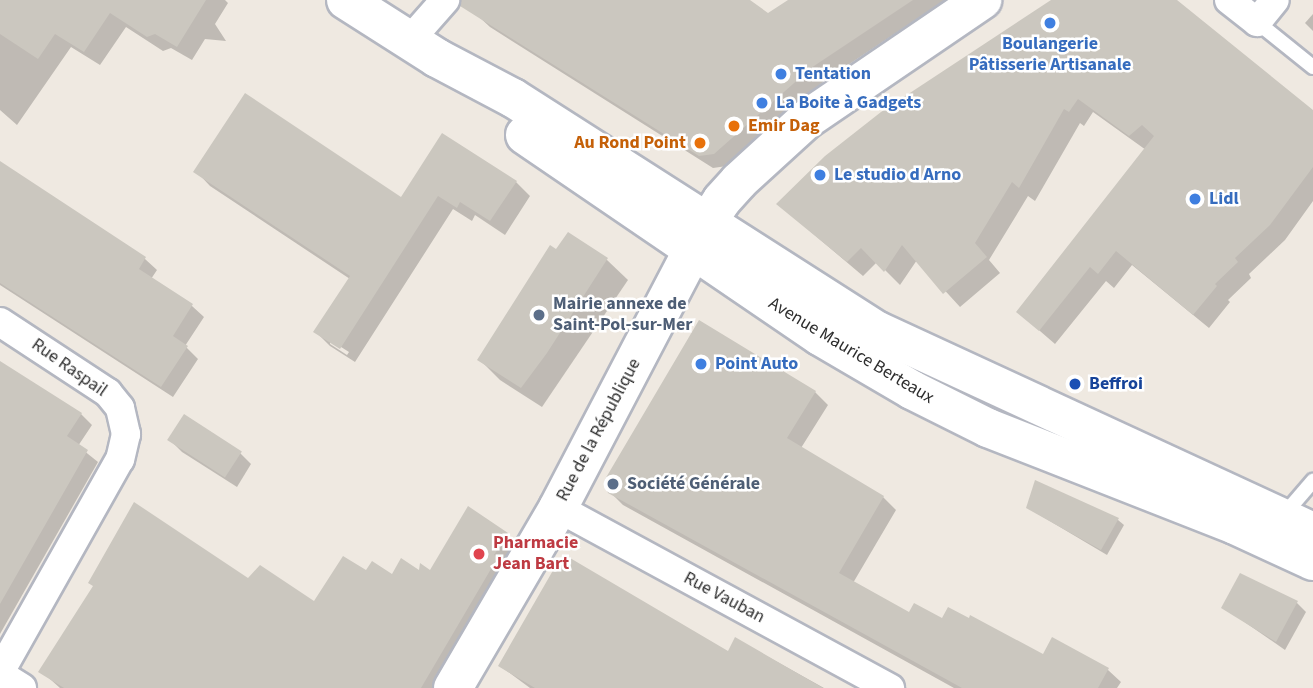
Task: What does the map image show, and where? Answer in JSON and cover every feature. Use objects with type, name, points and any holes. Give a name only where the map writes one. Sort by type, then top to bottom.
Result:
[{"type":"street","name":"Avenue Maurice Berteaux","points":[[346,0],[423,49],[513,99],[700,236],[901,343],[1287,529],[1313,561]]},
{"type":"street","points":[[423,49],[445,0]]},
{"type":"street","name":"Rue de la République","points":[[453,688],[558,508],[700,236],[738,181],[807,119],[982,0]]},
{"type":"street","points":[[1229,0],[1257,22],[1275,0]]},
{"type":"street","name":"Rue Raspail","points":[[0,322],[101,387],[120,408],[126,425],[125,443],[120,459],[0,673]]},
{"type":"street","name":"Rue Vauban","points":[[558,508],[890,688]]},
{"type":"street","points":[[0,673],[22,688]]},
{"type":"lane","points":[[1257,22],[1313,67]]},
{"type":"lane","points":[[1287,529],[1313,481]]},
{"type":"building","points":[[0,0],[206,0],[177,47],[155,34],[147,37],[110,13],[84,52],[55,34],[38,59],[0,34]]},
{"type":"building","points":[[461,0],[750,0],[768,13],[788,0],[913,0],[811,68],[714,154],[699,156],[460,6]]},
{"type":"building","points":[[1051,0],[1177,0],[1313,110],[1313,167],[1270,225],[1235,258],[1238,262],[1215,284],[1217,286],[1193,315],[1116,251],[1098,274],[1090,267],[1039,331],[1016,312],[1154,136],[1142,125],[1129,136],[1078,99],[1069,112],[1064,109],[1019,188],[1012,182],[975,243],[987,257],[943,294],[902,245],[884,272],[861,248],[847,262],[776,204],[825,156],[881,112]]},
{"type":"building","points":[[245,93],[401,197],[442,133],[517,181],[490,221],[460,202],[457,208],[438,196],[340,349],[313,332],[350,276],[193,172]]},
{"type":"building","points":[[0,161],[146,257],[139,269],[193,304],[173,336],[188,346],[161,387],[0,283]]},
{"type":"building","name":"Mairie annexe de Saint-Pol-sur-Mer","points":[[568,232],[608,258],[547,353],[521,388],[477,360],[550,245],[556,249]]},
{"type":"building","points":[[699,320],[816,391],[787,438],[884,496],[839,573],[909,612],[914,603],[942,618],[948,607],[969,618],[970,615],[1043,654],[1052,637],[1109,668],[1098,688],[962,688],[608,493],[604,481]]},
{"type":"building","points":[[0,361],[82,413],[67,436],[88,450],[0,604]]},
{"type":"building","points":[[184,414],[242,452],[225,478],[167,440]]},
{"type":"building","points":[[1035,480],[1119,518],[1101,550],[1026,508]]},
{"type":"building","points":[[134,502],[248,578],[260,565],[314,601],[343,556],[366,570],[372,561],[392,574],[401,558],[419,570],[420,563],[430,570],[468,506],[508,533],[494,555],[498,557],[421,688],[64,688],[38,672],[93,586],[88,583]]},
{"type":"building","points":[[570,558],[728,651],[735,637],[823,688],[535,688],[498,666],[559,560]]},
{"type":"building","points":[[1240,573],[1298,601],[1276,642],[1221,608]]},
{"type":"place","name":"Boulangerie Pâtisserie Artisanale","points":[[1050,23]]},
{"type":"place","name":"Tentation","points":[[781,74]]},
{"type":"place","name":"La Boite à Gadgets","points":[[762,103]]},
{"type":"place","name":"Emir Dag","points":[[734,126]]},
{"type":"place","name":"Au Rond Point","points":[[700,143]]},
{"type":"place","name":"Le studio d Arno","points":[[820,175]]},
{"type":"place","name":"Lidl","points":[[1195,199]]},
{"type":"place","name":"Mairie annexe de Saint-Pol-sur-Mer","points":[[539,315]]},
{"type":"place","name":"Point Auto","points":[[701,364]]},
{"type":"place","name":"Beffroi","points":[[1075,384]]},
{"type":"place","name":"Société Générale","points":[[613,484]]},
{"type":"place","name":"Pharmacie Jean Bart","points":[[479,554]]}]
